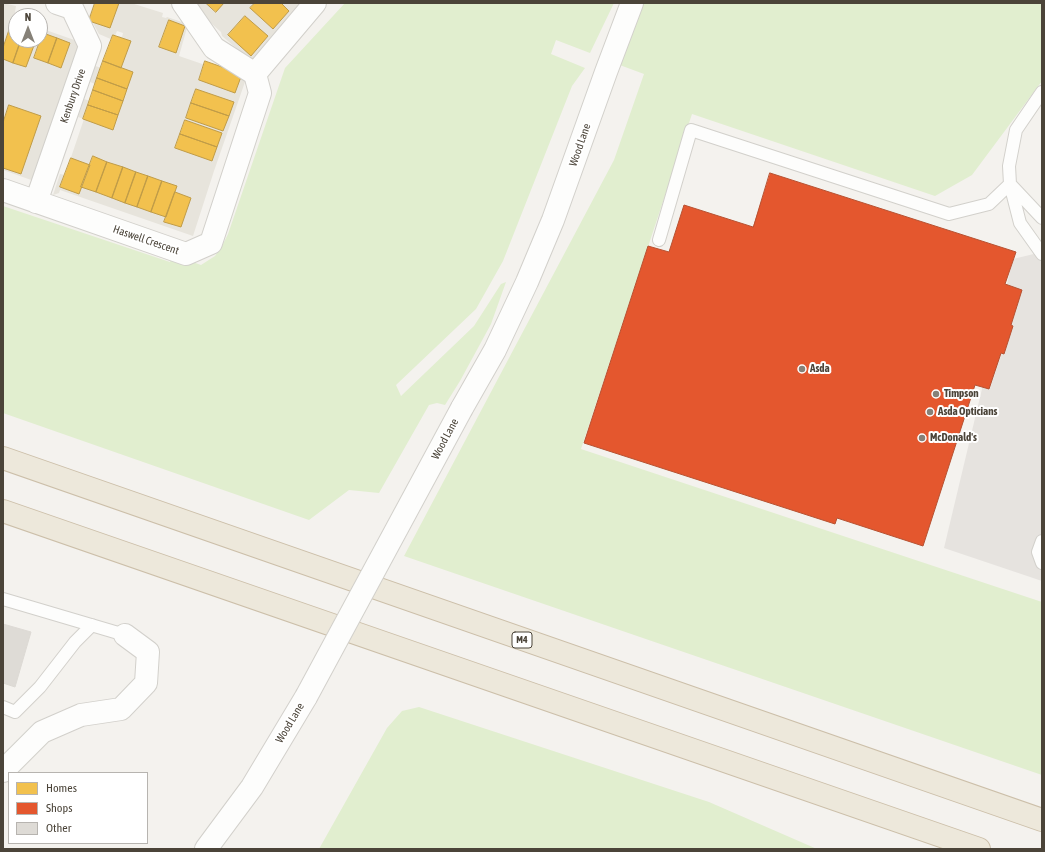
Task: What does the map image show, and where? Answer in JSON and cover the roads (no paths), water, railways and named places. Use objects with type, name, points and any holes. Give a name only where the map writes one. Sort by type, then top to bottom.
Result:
[{"type":"highway","name":"M4","points":[[3,458],[1042,820]]},
{"type":"highway","points":[[3,511],[979,849]]},
{"type":"street","points":[[183,3],[214,48],[256,74],[315,3]]},
{"type":"street","name":"Wood Lane","points":[[206,849],[252,787],[306,697],[462,408],[495,350],[528,282],[554,220],[632,3]]},
{"type":"street","name":"Kenbury Drive","points":[[36,202],[90,46],[68,5]]},
{"type":"street","name":"Haswell Crescent","points":[[3,190],[186,254],[211,243],[260,93],[256,74]]},
{"type":"street","points":[[3,771],[42,732],[81,714],[121,709],[146,683],[148,652],[125,635]]},
{"type":"lane","points":[[1042,92],[1016,130],[1009,166],[1010,184],[1020,223],[1042,254]]},
{"type":"lane","points":[[658,240],[690,130],[949,214],[989,204],[1010,184]]},
{"type":"lane","points":[[1010,184],[1042,218]]},
{"type":"lane","points":[[1042,541],[1038,552],[1042,563]]},
{"type":"lane","points":[[3,599],[125,635]]},
{"type":"lane","points":[[3,707],[15,712],[40,687],[75,642],[92,625]]},
{"type":"place","name":"Asda","points":[[802,369]]},
{"type":"place","name":"Timpson","points":[[936,394]]},
{"type":"place","name":"Asda Opticians","points":[[930,412]]},
{"type":"place","name":"McDonald's","points":[[922,438]]}]
